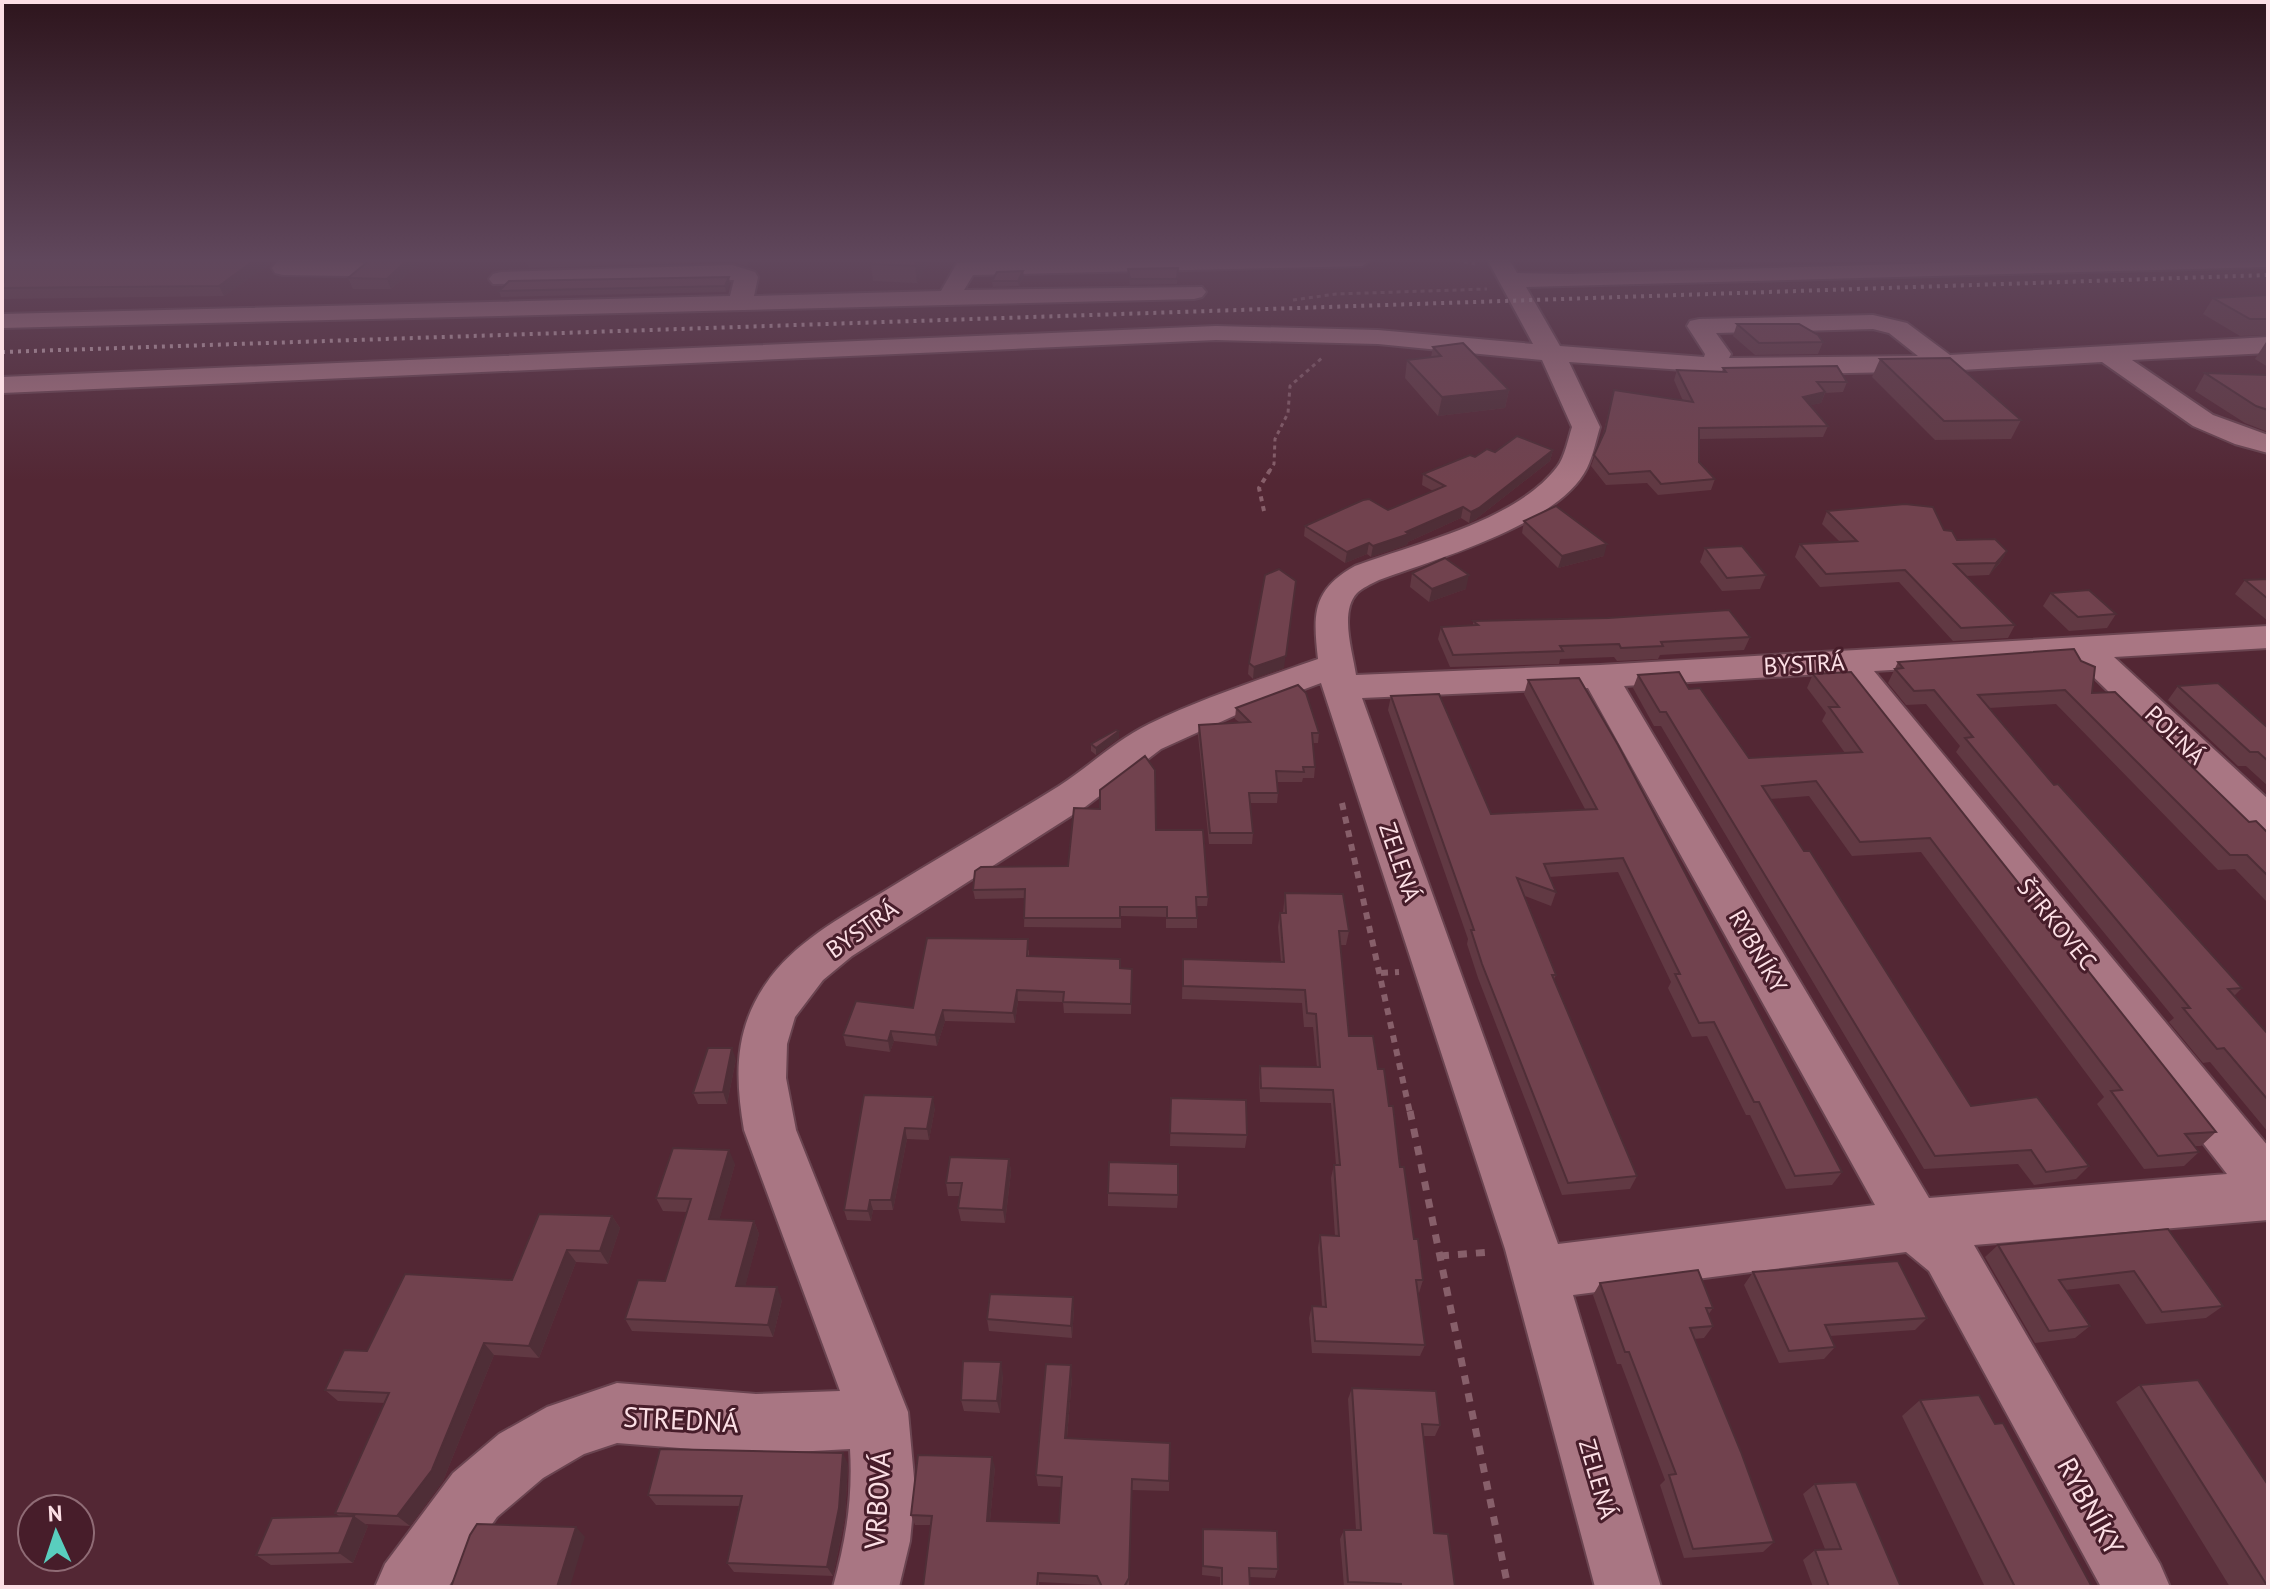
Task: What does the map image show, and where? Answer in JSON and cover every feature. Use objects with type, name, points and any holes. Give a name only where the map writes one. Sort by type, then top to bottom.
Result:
[{"type":"street","name":"ZELENÁ","points":[[1539,333],[1586,427],[1573,468],[1540,500],[1497,525],[1367,573],[1347,584],[1332,607],[1331,623],[1338,676],[1536,1261],[1628,1587]]},
{"type":"street","points":[[1704,333],[1718,354],[1713,365]]},
{"type":"street","points":[[1844,333],[1856,343],[1915,342],[1944,363]]},
{"type":"street","points":[[2,385],[1184,334],[1342,335],[1713,365],[1790,367],[1944,363],[2268,345]]},
{"type":"street","points":[[2108,354],[2199,420],[2241,438],[2268,444]]},
{"type":"street","name":"BYSTRÁ","points":[[878,1412],[770,1130],[760,1086],[760,1053],[768,1022],[782,997],[805,969],[858,929],[1001,836],[1075,794],[1156,736],[1249,696],[1338,676],[1600,676],[2268,637]]},
{"type":"street","name":"POĽNÁ","points":[[2083,647],[2268,823]]},
{"type":"street","name":"ŠTRKOVEC","points":[[1847,661],[2268,1186]]},
{"type":"street","name":"RYBNÍKY","points":[[1600,676],[1915,1225],[1948,1252],[2137,1587]]},
{"type":"street","points":[[1536,1261],[2268,1195]]},
{"type":"street","name":"STREDNÁ","points":[[408,1587],[475,1495],[521,1456],[569,1429],[617,1413],[756,1424],[839,1422],[878,1412]]},
{"type":"street","name":"VRBOVÁ","points":[[866,1587],[878,1541],[884,1489],[878,1412]]},
{"type":"path","points":[[1264,511],[1259,488],[1274,464],[1275,439],[1288,413],[1290,386],[1306,368],[1341,344],[1342,335]]},
{"type":"path","points":[[1341,799],[1508,1587]]},
{"type":"path","points":[[1440,1256],[1536,1261]]},
{"type":"building","points":[[1748,333],[1815,333],[1823,342],[1759,343]]},
{"type":"building","points":[[1463,343],[1509,390],[1442,397],[1407,360],[1441,356],[1433,347]]},
{"type":"building","points":[[1950,358],[2021,420],[1944,421],[1880,359]]},
{"type":"building","points":[[1837,366],[1847,382],[1817,382],[1825,392],[1803,397],[1828,426],[1699,428],[1699,462],[1715,479],[1661,484],[1650,471],[1609,474],[1594,455],[1605,431],[1614,390],[1693,402],[1677,370],[1726,372],[1723,368]]},
{"type":"building","points":[[2205,373],[2268,375],[2268,410],[2256,406]]},
{"type":"building","points":[[1517,436],[1553,450],[1471,512],[1463,507],[1406,532],[1409,534],[1373,546],[1369,543],[1347,552],[1305,526],[1363,500],[1369,499],[1388,510],[1445,486],[1423,474],[1470,455],[1475,457],[1487,449],[1495,452]]},
{"type":"building","points":[[1905,504],[1933,507],[1944,530],[1952,531],[1957,540],[1995,539],[2007,551],[1996,563],[1954,564],[2015,625],[1961,628],[1905,570],[1826,574],[1800,544],[1857,541],[1827,511]]},
{"type":"building","points":[[1556,506],[1607,544],[1562,556],[1524,521]]},
{"type":"building","points":[[1742,546],[1766,575],[1727,578],[1705,548]]},
{"type":"building","points":[[1445,558],[1469,575],[1432,589],[1412,573]]},
{"type":"building","points":[[1279,569],[1296,581],[1286,656],[1254,667],[1249,663],[1265,575]]},
{"type":"building","points":[[2268,579],[2268,599],[2245,580]]},
{"type":"building","points":[[2089,590],[2116,614],[2078,617],[2051,593]]},
{"type":"building","points":[[1729,610],[1750,637],[1661,642],[1663,646],[1560,646],[1563,651],[1453,655],[1441,627],[1478,625],[1473,621],[1608,618]]},
{"type":"building","points":[[2074,649],[2081,661],[2095,667],[2092,693],[2115,692],[2249,822],[2256,821],[2268,833],[2268,876],[2247,855],[2230,855],[2065,690],[1978,695],[2054,785],[2058,784],[2242,988],[2228,989],[2268,1034],[2268,1100],[2224,1048],[2217,1049],[2183,1008],[2190,1008],[1965,738],[1973,737],[1934,690],[1914,691],[1895,669],[1903,668],[1898,662]]},
{"type":"building","points":[[1679,672],[1689,689],[1700,688],[1749,758],[1862,752],[1829,707],[1839,707],[1813,674],[1851,672],[2216,1132],[2185,1134],[2199,1152],[2158,1156],[2111,1091],[2122,1090],[1930,838],[1860,842],[1816,781],[1762,786],[1804,851],[1810,851],[1971,1106],[2037,1097],[2089,1166],[2046,1172],[2031,1150],[1935,1156],[1666,712],[1660,712],[1638,675]]},
{"type":"building","points":[[1579,678],[1618,745],[1842,1172],[1795,1176],[1759,1102],[1754,1102],[1714,1022],[1699,1023],[1675,974],[1680,974],[1623,858],[1544,864],[1556,892],[1517,878],[1556,975],[1552,975],[1637,1176],[1568,1183],[1482,964],[1471,930],[1474,930],[1391,696],[1439,694],[1491,814],[1597,809],[1528,680]]},
{"type":"building","points":[[2218,683],[2268,728],[2268,761],[2258,752],[2250,752],[2178,686]]},
{"type":"building","points":[[1298,685],[1306,693],[1319,733],[1312,733],[1315,767],[1303,767],[1304,772],[1276,771],[1278,793],[1249,793],[1253,833],[1210,833],[1199,725],[1250,722],[1236,708]]},
{"type":"building","points":[[1119,731],[1096,748],[1091,744]]},
{"type":"building","points":[[1145,756],[1155,770],[1156,830],[1203,830],[1208,897],[1196,897],[1197,918],[1167,918],[1167,907],[1120,907],[1120,918],[1024,918],[1025,889],[973,890],[975,871],[981,867],[1068,866],[1074,808],[1100,809],[1100,790]]},
{"type":"building","points":[[1285,893],[1343,894],[1349,931],[1339,931],[1349,1036],[1373,1036],[1378,1069],[1384,1069],[1389,1106],[1393,1106],[1400,1167],[1404,1167],[1414,1239],[1418,1239],[1423,1280],[1416,1280],[1425,1345],[1315,1341],[1312,1306],[1326,1307],[1320,1235],[1339,1236],[1334,1165],[1340,1165],[1333,1090],[1261,1088],[1260,1066],[1320,1067],[1316,1014],[1307,1013],[1305,990],[1183,986],[1183,959],[1284,962],[1280,913],[1286,913]]},
{"type":"building","points":[[927,938],[1028,939],[1027,956],[1120,959],[1120,968],[1132,969],[1131,1004],[1063,1002],[1064,992],[1017,990],[1013,1013],[943,1010],[935,1035],[891,1031],[888,1041],[843,1035],[856,1001],[913,1008]]},
{"type":"building","points":[[708,1048],[732,1048],[723,1092],[693,1093]]},
{"type":"building","points":[[864,1095],[933,1097],[927,1129],[905,1128],[891,1200],[870,1200],[868,1211],[844,1210]]},
{"type":"building","points":[[1171,1098],[1246,1100],[1247,1135],[1170,1133]]},
{"type":"building","points":[[673,1148],[729,1150],[709,1219],[754,1221],[736,1286],[777,1287],[768,1325],[625,1319],[638,1280],[665,1281],[691,1199],[656,1198]]},
{"type":"building","points":[[950,1157],[1009,1159],[1003,1210],[958,1208],[962,1183],[946,1183]]},
{"type":"building","points":[[1109,1162],[1178,1164],[1178,1195],[1108,1193]]},
{"type":"building","points":[[539,1214],[612,1216],[600,1251],[567,1250],[529,1346],[484,1343],[432,1470],[397,1516],[335,1513],[389,1393],[325,1390],[344,1350],[367,1351],[405,1274],[512,1280]]},
{"type":"building","points":[[2168,1229],[2223,1306],[2162,1312],[2134,1271],[2059,1280],[2090,1326],[2049,1331],[1998,1245]]},
{"type":"building","points":[[1898,1261],[1927,1318],[1825,1325],[1835,1347],[1789,1351],[1753,1272]]},
{"type":"building","points":[[1698,1270],[1713,1308],[1706,1308],[1713,1326],[1690,1328],[1774,1542],[1693,1549],[1669,1475],[1676,1474],[1600,1283]]},
{"type":"building","points":[[990,1294],[1073,1297],[1071,1326],[987,1319]]},
{"type":"building","points":[[963,1361],[1001,1362],[997,1401],[961,1400]]},
{"type":"building","points":[[1046,1364],[1071,1365],[1065,1438],[1170,1443],[1169,1481],[1132,1479],[1129,1578],[1124,1587],[1102,1587],[1097,1576],[1038,1573],[1037,1587],[923,1587],[932,1516],[911,1515],[918,1455],[992,1457],[987,1521],[1059,1523],[1062,1477],[1036,1475]]},
{"type":"building","points":[[2198,1380],[2268,1485],[2268,1587],[2140,1385]]},
{"type":"building","points":[[1352,1388],[1436,1391],[1440,1425],[1422,1424],[1434,1533],[1448,1534],[1455,1587],[1401,1587],[1401,1584],[1348,1582],[1344,1530],[1361,1530]]},
{"type":"building","points":[[1979,1395],[1995,1424],[2003,1423],[2092,1587],[2015,1587],[1920,1400]]},
{"type":"building","points":[[660,1449],[843,1453],[839,1508],[827,1567],[727,1563],[742,1496],[648,1495]]},
{"type":"building","points":[[1856,1482],[1901,1587],[1829,1587],[1815,1550],[1841,1549],[1815,1484]]},
{"type":"building","points":[[354,1516],[339,1553],[256,1555],[272,1518]]},
{"type":"building","points":[[477,1524],[576,1527],[557,1587],[451,1587]]},
{"type":"building","points":[[1203,1529],[1277,1531],[1278,1569],[1249,1568],[1250,1587],[1222,1587],[1222,1568],[1203,1566]]},
{"type":"railway","points":[[2,352],[557,333]]}]
